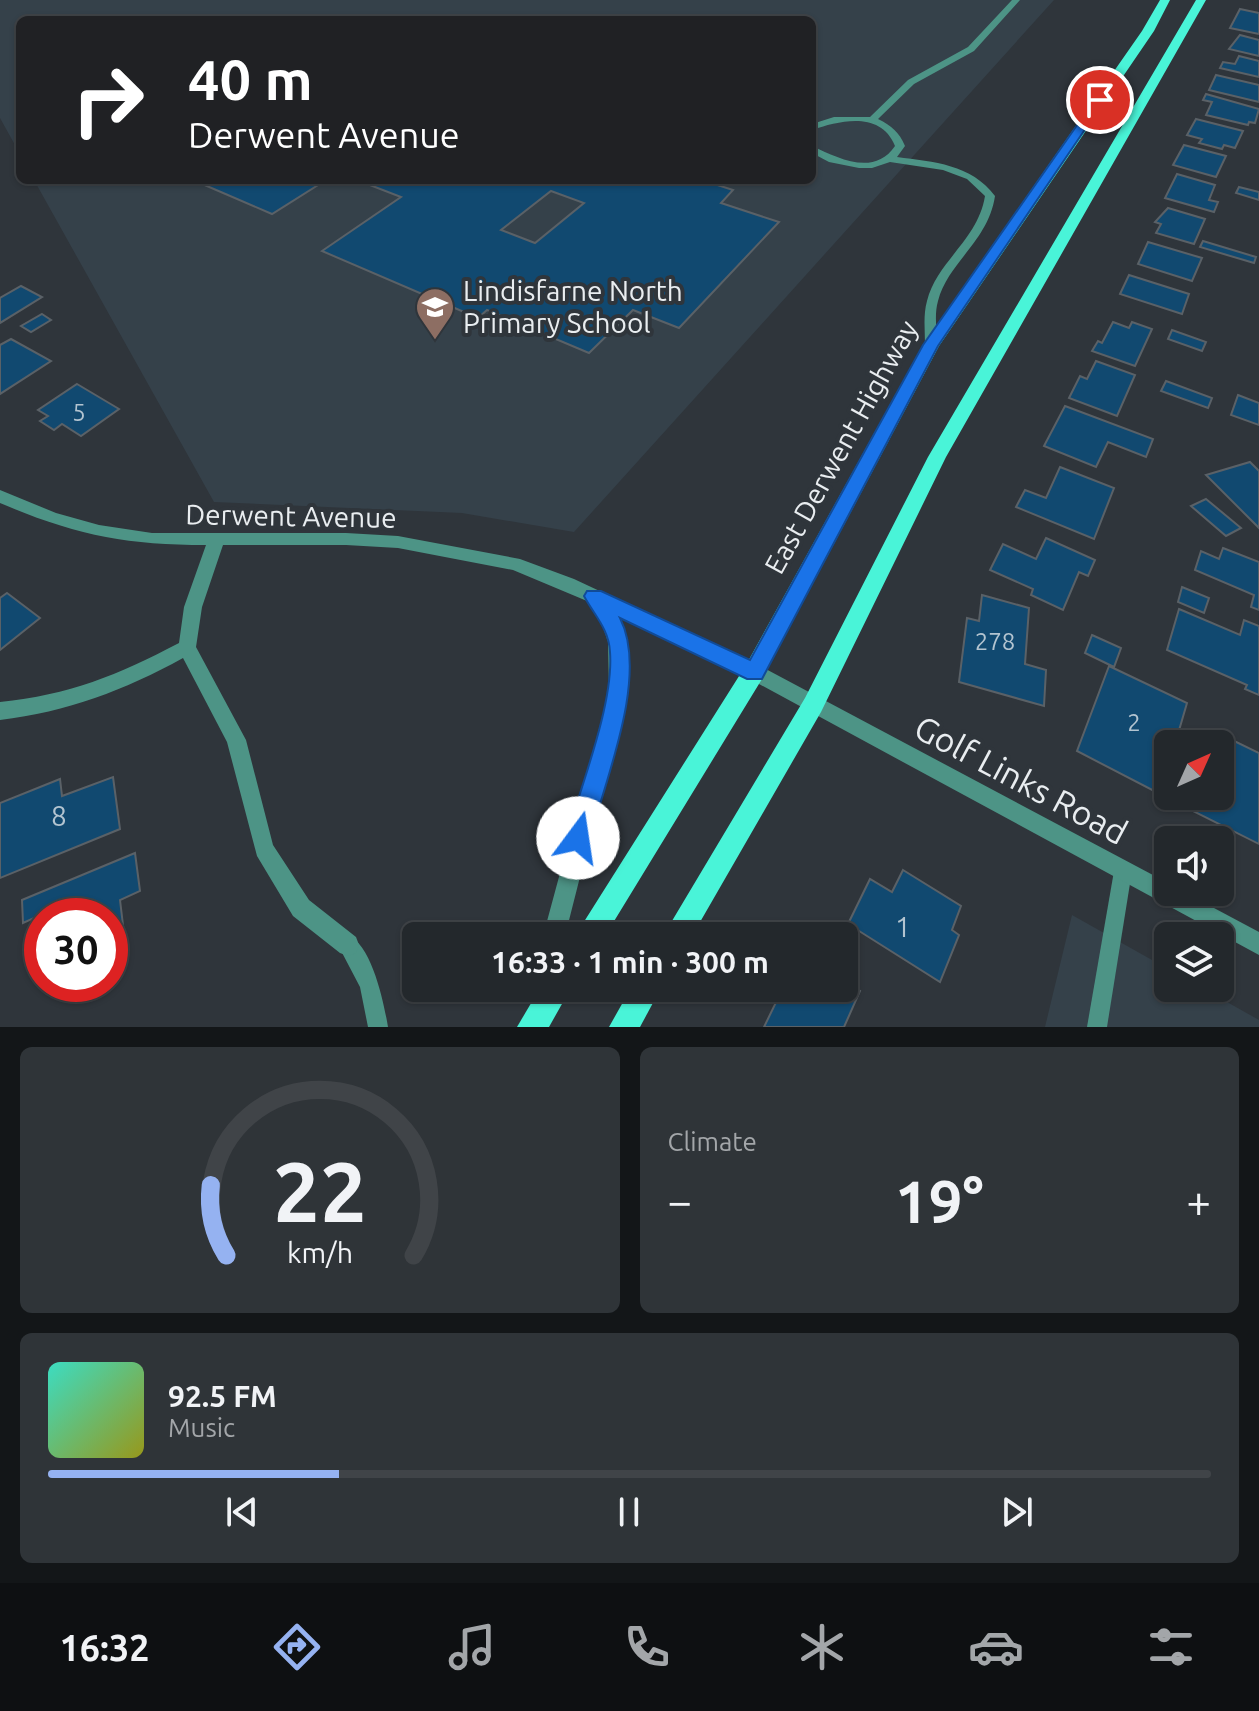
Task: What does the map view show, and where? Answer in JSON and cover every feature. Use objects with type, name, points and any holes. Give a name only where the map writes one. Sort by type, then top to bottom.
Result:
[{"type":"main road","name":"East Derwent Highway","points":[[598,922],[754,672],[931,345],[1148,31],[1165,0]]},
{"type":"main road","points":[[685,922],[813,705],[937,457],[1201,0]]},
{"type":"main road","points":[[533,1026],[548,1002]]},
{"type":"main road","points":[[624,1027],[639,1002]]},
{"type":"street","name":"Derwent Avenue","points":[[0,496],[52,518],[99,531],[152,539],[398,542],[514,564],[594,596],[754,672]]},
{"type":"street","points":[[216,541],[188,627],[187,647],[236,740],[264,849],[301,908],[348,945]]},
{"type":"street","points":[[558,922],[618,692],[621,651],[613,624],[594,596]]},
{"type":"street","points":[[0,711],[33,708],[103,691],[187,647]]},
{"type":"street","name":"Golf Links Road","points":[[754,672],[1259,944]]},
{"type":"street","points":[[533,1026],[539,1002]]},
{"type":"lane","points":[[871,121],[911,82],[971,49],[1016,0]]},
{"type":"lane","points":[[816,125],[832,119],[871,121],[883,126],[898,139],[897,153],[889,159]]},
{"type":"lane","points":[[816,152],[848,164],[889,159],[966,174],[985,188],[990,196],[986,215],[934,294],[930,311],[931,345]]},
{"type":"lane","points":[[1097,1027],[1123,871]]},
{"type":"lane","points":[[348,945],[370,984],[378,1027]]},
{"type":"shaded area","name":"Lindisfarne North Primary School","points":[[0,0],[1054,0],[574,532],[462,513],[214,502],[36,184],[816,184],[816,16],[16,16],[16,147],[0,118]]},
{"type":"shaded area","points":[[1072,915],[1154,961],[1154,1002],[1227,1002],[1259,1020],[1259,1027],[1045,1027]]},
{"type":"building","points":[[1240,9],[1259,13],[1259,34],[1230,28]]},
{"type":"building","points":[[1240,35],[1259,40],[1259,56],[1229,49]]},
{"type":"building","points":[[1239,56],[1259,61],[1259,77],[1220,68],[1223,62],[1235,64]]},
{"type":"building","points":[[1216,75],[1259,85],[1259,102],[1209,90]]},
{"type":"building","points":[[1206,94],[1259,109],[1255,123],[1249,122],[1248,125],[1206,115],[1212,102],[1203,100]]},
{"type":"building","points":[[1196,119],[1243,131],[1235,148],[1224,145],[1222,149],[1199,143],[1202,139],[1187,135]]},
{"type":"building","points":[[1184,145],[1226,156],[1216,177],[1173,165]]},
{"type":"building","points":[[1177,174],[1215,185],[1209,200],[1218,202],[1214,212],[1165,198]]},
{"type":"building","points":[[202,184],[320,184],[272,214]]},
{"type":"building","points":[[367,184],[714,184],[733,190],[721,203],[779,222],[679,328],[633,310],[589,353],[487,310],[478,318],[322,251],[401,197]],"holes":[[[551,191],[584,203],[535,243],[501,230]]]},
{"type":"building","points":[[1239,187],[1259,192],[1259,200],[1236,193]]},
{"type":"building","points":[[1168,208],[1205,219],[1194,244],[1156,233],[1161,224],[1155,222]]},
{"type":"building","points":[[1203,241],[1256,257],[1254,263],[1200,247]]},
{"type":"building","points":[[1148,242],[1202,258],[1192,281],[1138,264]]},
{"type":"building","points":[[1129,275],[1189,294],[1182,314],[1120,294]]},
{"type":"building","points":[[21,286],[42,297],[0,323],[0,298]]},
{"type":"building","points":[[42,314],[51,320],[31,332],[21,326]]},
{"type":"building","points":[[1113,322],[1129,328],[1132,322],[1152,329],[1135,366],[1092,351],[1098,341],[1102,343]]},
{"type":"building","points":[[1172,330],[1206,342],[1202,351],[1168,339]]},
{"type":"building","points":[[11,339],[51,361],[0,394],[0,345]]},
{"type":"building","points":[[1096,361],[1135,375],[1117,416],[1069,398],[1080,376],[1087,379]]},
{"type":"building","points":[[1166,381],[1212,398],[1208,408],[1161,391]]},
{"type":"building","points":[[77,384],[119,409],[81,436],[62,424],[54,430],[40,421],[48,416],[38,410]]},
{"type":"building","points":[[1238,395],[1259,403],[1259,425],[1231,415]]},
{"type":"building","points":[[1065,406],[1153,439],[1146,457],[1108,442],[1096,467],[1044,446]]},
{"type":"building","points":[[1250,462],[1259,471],[1259,528],[1206,475]]},
{"type":"building","points":[[1060,467],[1114,488],[1094,539],[1016,507],[1025,490],[1046,498]]},
{"type":"building","points":[[1206,499],[1241,528],[1226,536],[1191,506]]},
{"type":"building","points":[[1046,538],[1095,560],[1088,576],[1079,572],[1063,610],[1031,595],[1033,589],[990,570],[1003,544],[1036,559]]},
{"type":"building","points":[[1223,548],[1259,562],[1259,610],[1251,607],[1254,595],[1195,570],[1201,551],[1219,559]]},
{"type":"building","points":[[1182,587],[1209,598],[1204,613],[1178,602]]},
{"type":"building","points":[[7,593],[40,618],[0,650],[0,598]]},
{"type":"building","points":[[982,595],[1029,608],[1025,664],[1046,670],[1044,706],[959,682],[967,618],[979,621]]},
{"type":"building","points":[[1179,609],[1240,635],[1244,620],[1259,626],[1259,695],[1245,689],[1247,685],[1167,650]]},
{"type":"building","points":[[1092,635],[1121,648],[1114,667],[1085,653]]},
{"type":"building","points":[[1109,666],[1187,703],[1179,730],[1154,730],[1154,791],[1077,751]]},
{"type":"building","points":[[1234,741],[1259,753],[1259,844],[1234,832],[1234,826],[1223,826],[1191,810],[1234,810]]},
{"type":"building","points":[[113,777],[120,829],[0,878],[0,803],[60,779],[62,796]]},
{"type":"building","points":[[135,853],[140,891],[124,898],[27,898]]},
{"type":"building","points":[[903,870],[961,906],[952,930],[959,935],[940,982],[858,930],[858,922],[849,922],[870,879],[892,892]]},
{"type":"building","points":[[776,1002],[855,1002],[844,1027],[764,1027]]},
{"type":"place","name":"Lindisfarne North Primary School","points":[[435,341]]},
{"type":"route","points":[[578,838],[618,692],[621,651],[613,624],[594,596],[754,672],[931,345],[1100,100]]}]
